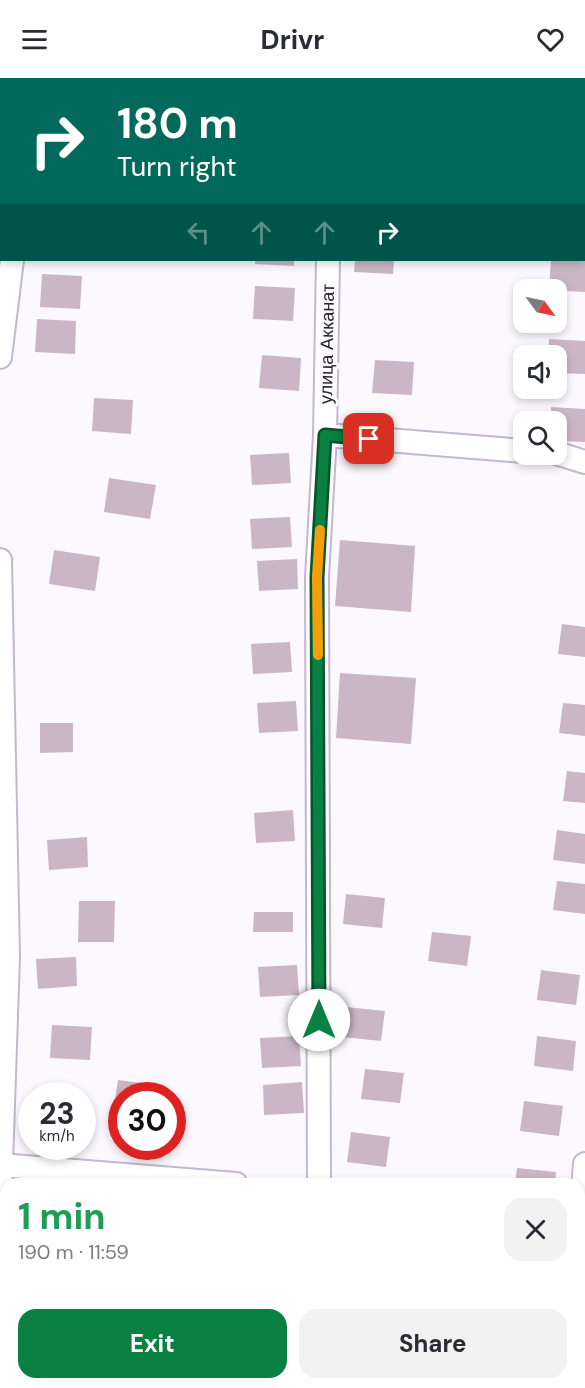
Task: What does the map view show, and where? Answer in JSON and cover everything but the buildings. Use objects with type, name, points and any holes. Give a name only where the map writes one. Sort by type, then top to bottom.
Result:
[{"type":"street","points":[[0,357],[12,261]]},
{"type":"street","name":"улица Акканат","points":[[319,1178],[317,577],[325,435],[328,261]]},
{"type":"street","points":[[325,435],[513,450]]},
{"type":"street","points":[[567,456],[585,462]]},
{"type":"street","points":[[0,560],[8,957],[1,1165],[162,1178]]},
{"type":"slow traffic","points":[[318,655],[317,577],[320,530]]},
{"type":"route","points":[[319,1020],[317,577],[325,435],[369,439]]}]
